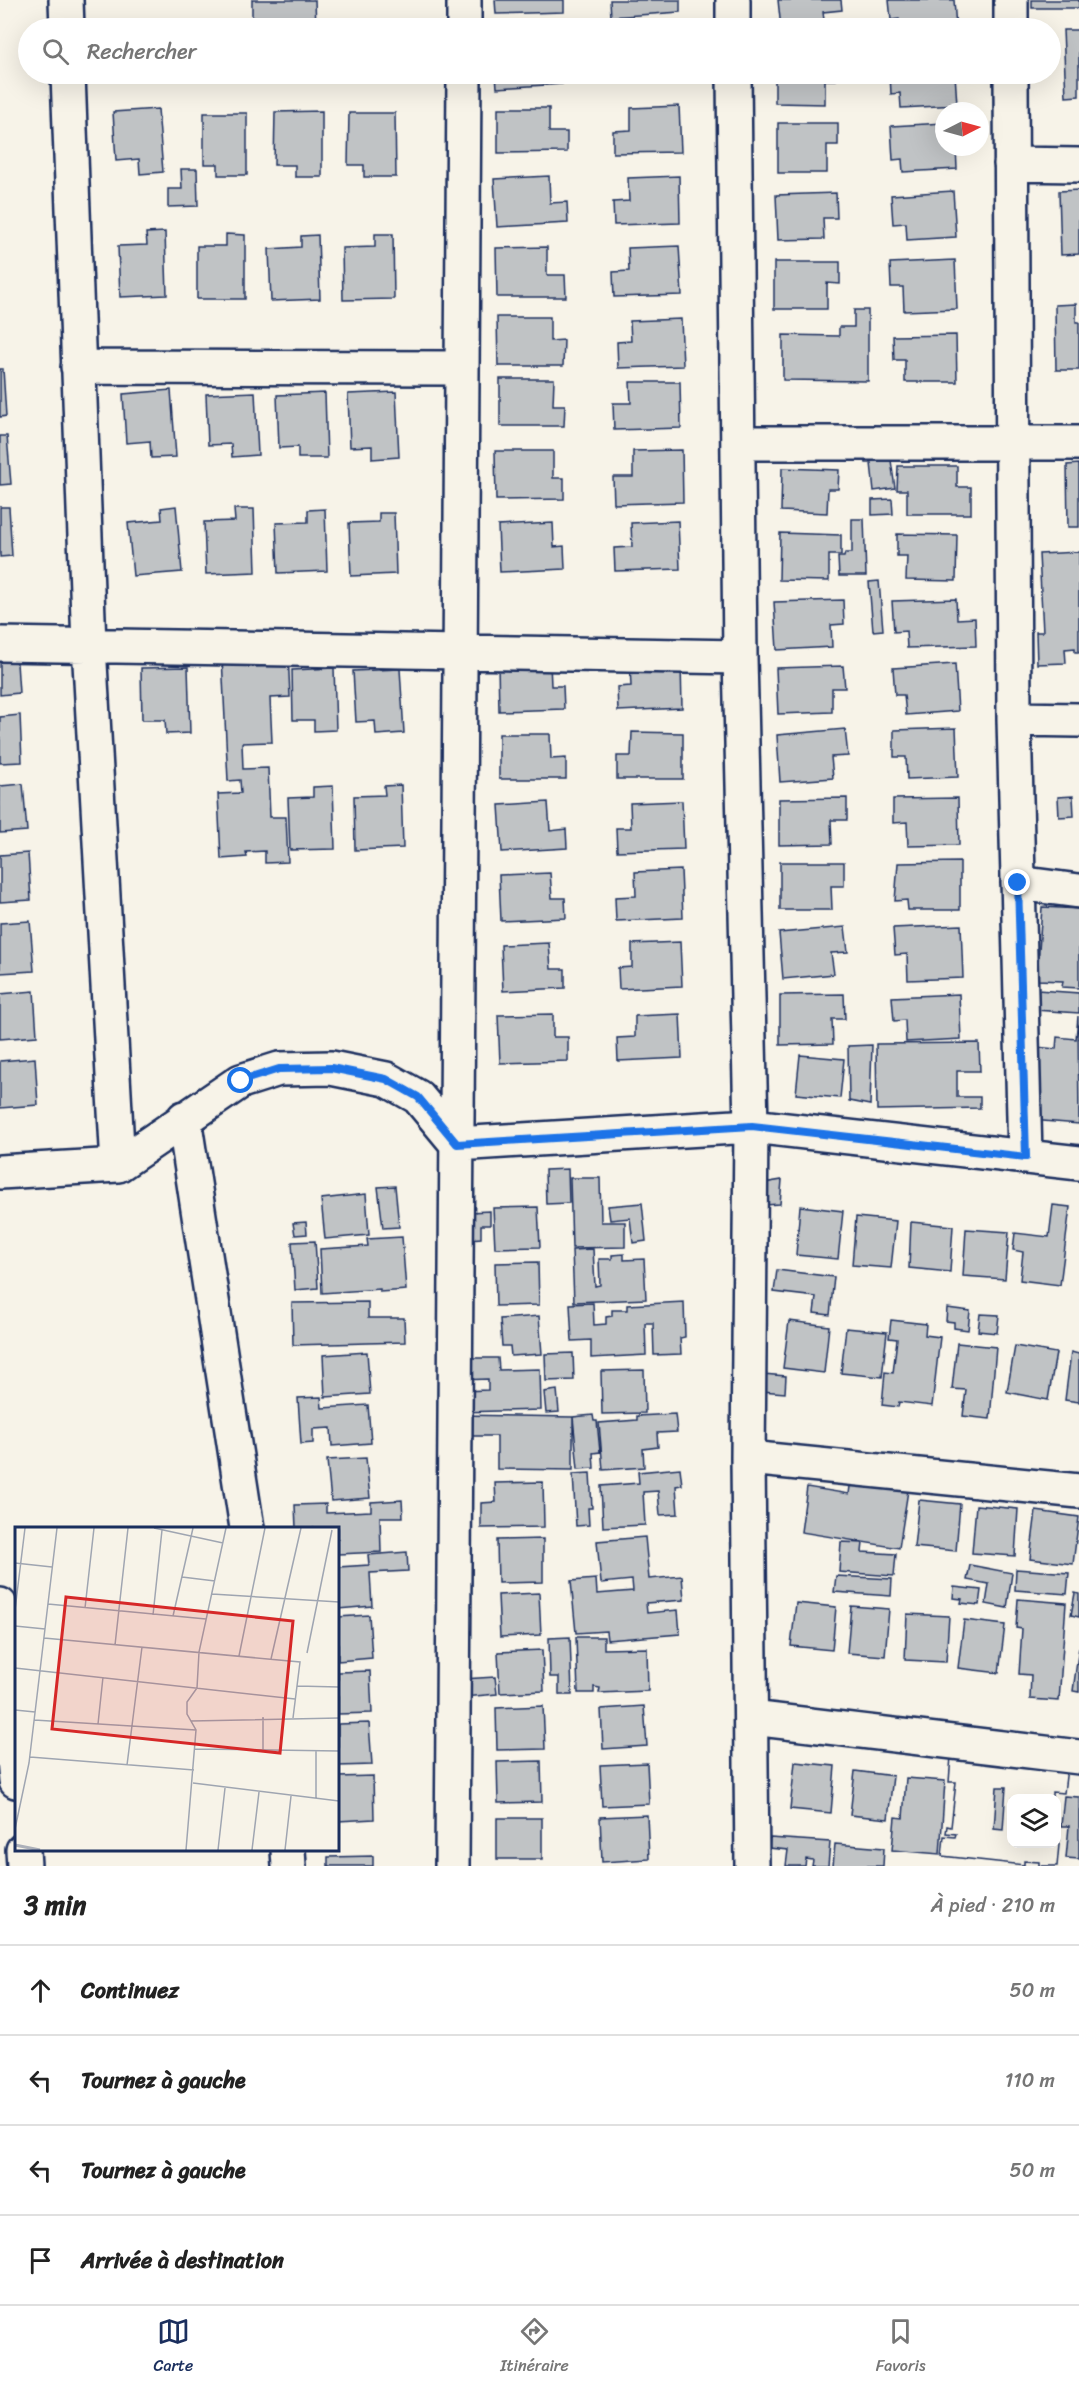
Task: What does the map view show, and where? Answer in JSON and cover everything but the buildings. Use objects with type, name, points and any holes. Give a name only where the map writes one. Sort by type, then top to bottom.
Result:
[{"type":"street","points":[[66,0],[67,18]]},
{"type":"street","points":[[464,0],[464,18]]},
{"type":"street","points":[[733,0],[733,18]]},
{"type":"street","points":[[1011,0],[1011,18]]},
{"type":"street","points":[[68,84],[89,645],[118,1165]]},
{"type":"street","points":[[452,1866],[464,84]]},
{"type":"street","points":[[734,84],[740,657],[752,1126],[748,1458],[752,1866]]},
{"type":"street","points":[[1011,84],[1014,720],[1026,1157]]},
{"type":"street","points":[[1011,164],[1079,165]]},
{"type":"street","points":[[78,367],[462,368]]},
{"type":"street","points":[[738,443],[1079,443]]},
{"type":"street","points":[[0,644],[740,657]]},
{"type":"street","points":[[1014,720],[1079,720]]},
{"type":"street","points":[[1018,883],[1079,891]]},
{"type":"street","points":[[0,1172],[118,1165],[241,1081],[279,1069],[331,1068],[386,1079],[418,1097],[457,1144]]},
{"type":"street","points":[[184,1118],[247,1527]]},
{"type":"street","points":[[457,1144],[752,1126],[1079,1163]]},
{"type":"street","points":[[748,1458],[1079,1491]]},
{"type":"street","points":[[0,1605],[14,1724],[15,1753]]},
{"type":"street","points":[[751,1718],[1079,1757]]},
{"type":"street","points":[[23,1851],[24,1866]]},
{"type":"street","points":[[288,1851],[289,1866]]},
{"type":"route","points":[[241,1081],[279,1069],[331,1068],[386,1079],[418,1097],[457,1144],[752,1126],[1026,1157],[1018,883]]}]
